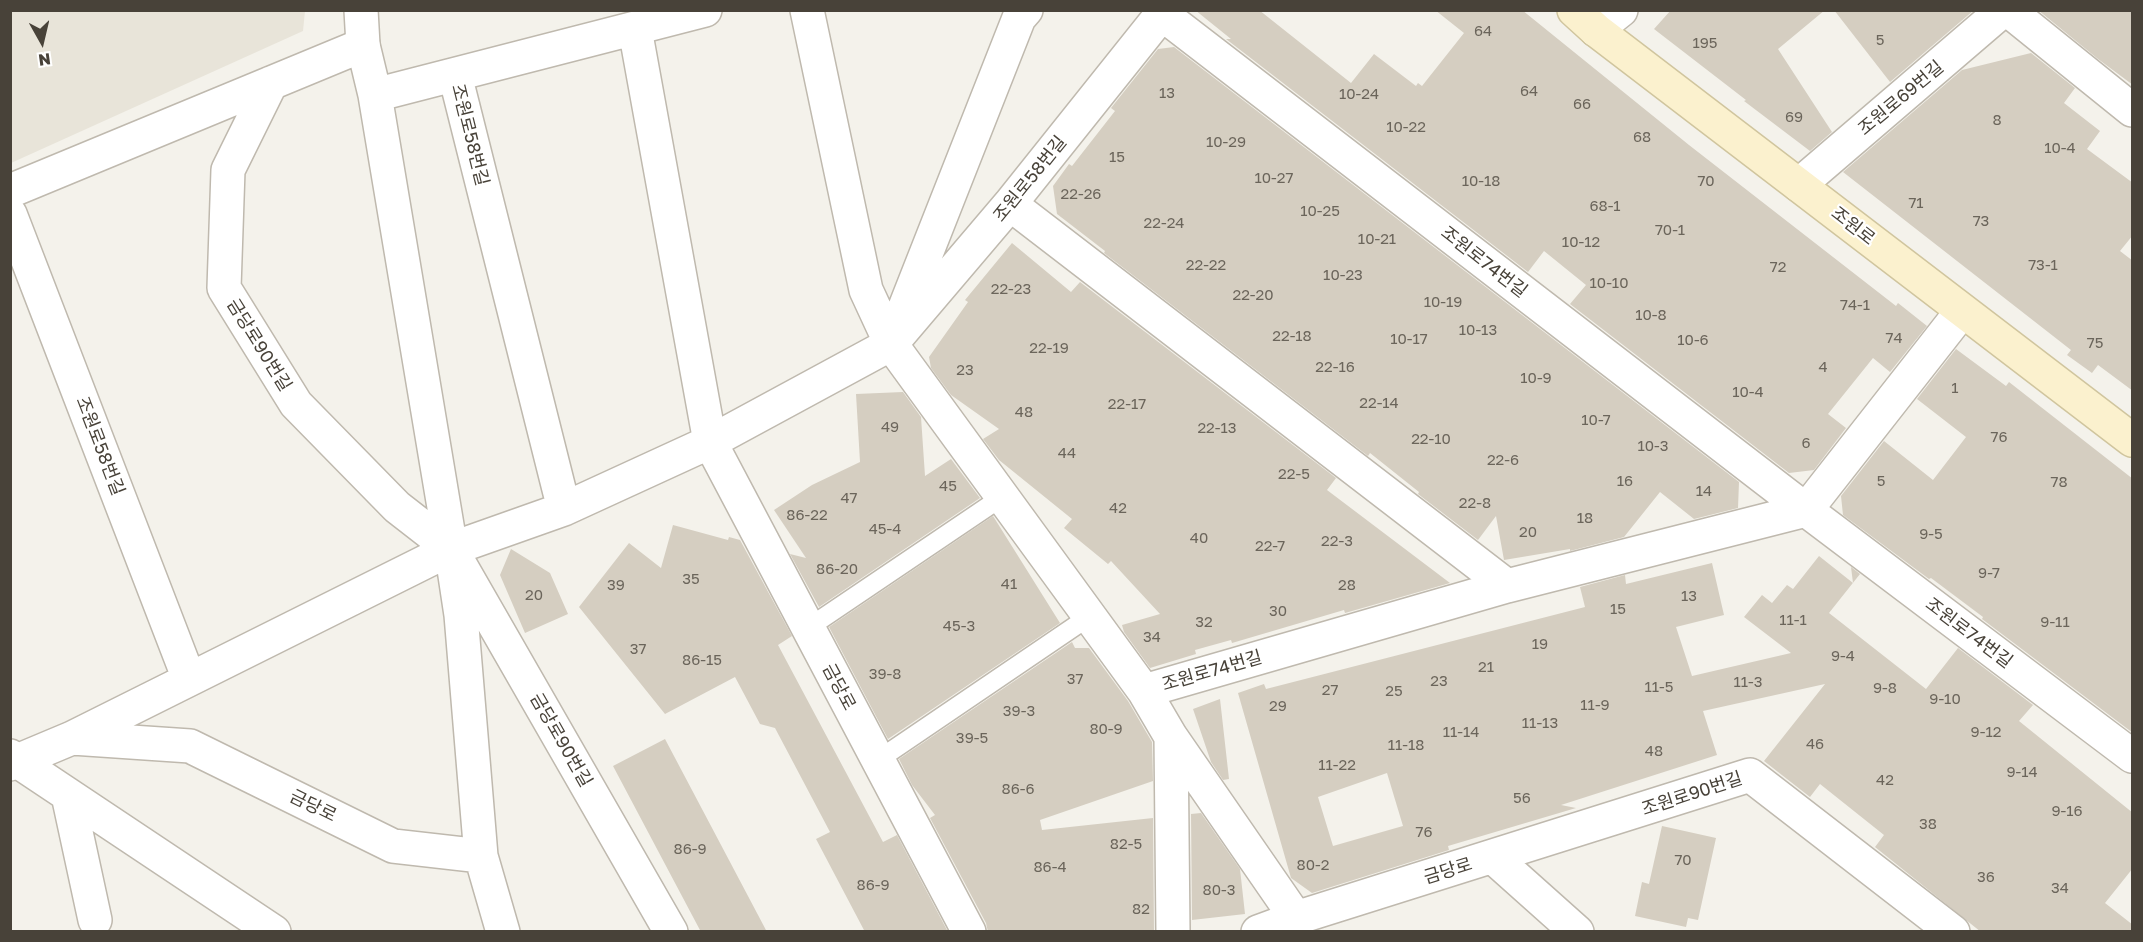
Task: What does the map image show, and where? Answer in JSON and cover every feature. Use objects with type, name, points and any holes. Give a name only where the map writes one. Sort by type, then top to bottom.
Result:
[{"type":"main road","name":"조원로","points":[[1597,17],[1799,185],[2133,440]]},
{"type":"street","points":[[375,95],[705,10]]},
{"type":"street","points":[[807,10],[866,290],[891,344]]},
{"type":"street","points":[[891,344],[1019,18],[1026,10]]},
{"type":"street","name":"조원로69번길","points":[[1799,185],[2003,10]]},
{"type":"street","points":[[2008,10],[2133,110]]},
{"type":"street","name":"금당로90번길","points":[[364,11],[363,45],[375,95],[461,615],[481,856]]},
{"type":"street","name":"조원로58번길","points":[[13,760],[72,738],[451,549],[564,509],[710,442],[891,344],[1010,204],[1164,12]]},
{"type":"street","name":"조원로74번길","points":[[1164,12],[1806,510],[2133,756]]},
{"type":"street","points":[[635,29],[710,442]]},
{"type":"street","points":[[10,191],[363,45]]},
{"type":"street","name":"조원로58번길","points":[[455,75],[564,509]]},
{"type":"street","name":"금당로90번길","points":[[271,83],[228,170],[224,288],[296,404],[397,507],[451,549],[671,932]]},
{"type":"street","points":[[1010,204],[1507,586]]},
{"type":"street","name":"조원로58번길","points":[[10,214],[189,679]]},
{"type":"street","points":[[1806,510],[1962,311]]},
{"type":"street","name":"조원로74번길","points":[[891,344],[1144,691],[1507,586],[1806,510]]},
{"type":"street","name":"금당로","points":[[710,442],[969,932]]},
{"type":"street","points":[[1144,691],[1171,737],[1295,925]]},
{"type":"street","points":[[1171,737],[1173,932]]},
{"type":"street","name":"금당로","points":[[72,738],[190,746],[393,846],[481,856]]},
{"type":"street","points":[[13,760],[274,932]]},
{"type":"street","name":"조원로90번길","points":[[1493,857],[1750,775],[1953,932]]},
{"type":"street","points":[[69,795],[95,920]]},
{"type":"street","points":[[481,856],[503,932]]},
{"type":"street","name":"금당로","points":[[1258,932],[1295,925],[1493,857],[1577,932]]},
{"type":"lane","points":[[808,628],[1002,497]]},
{"type":"lane","points":[[878,760],[1090,616]]},
{"type":"shaded area","points":[[10,11],[305,11],[303,31],[11,163]]},
{"type":"building","points":[[1195,10],[1259,10],[1351,83],[1374,54],[1416,86],[1418,83],[1422,86],[1464,33],[1435,10],[1522,10],[1689,145],[1896,306],[1898,303],[1927,326],[1890,372],[1873,358],[1828,414],[1846,428],[1814,470],[1789,473],[1570,304],[1586,285],[1544,251],[1528,272],[1226,39],[1231,39]]},
{"type":"building","points":[[1671,10],[1825,10],[1778,49],[1832,132],[1810,151],[1744,101],[1746,100],[1654,29]]},
{"type":"building","points":[[1834,10],[1974,10],[1890,82]]},
{"type":"building","points":[[2038,10],[2133,10],[2133,85],[2098,59]]},
{"type":"building","points":[[1174,47],[1739,482],[1738,508],[1694,519],[1660,492],[1624,537],[1570,551],[1570,549],[1504,560],[1496,516],[1478,540],[1418,494],[1419,492],[1370,453],[1368,456],[1104,253],[1105,251],[1057,214],[1053,186],[1069,164],[1072,166],[1115,111],[1111,108],[1158,49]]},
{"type":"building","points":[[2031,53],[2075,88],[2064,103],[2100,131],[2087,149],[2133,183],[2133,235],[2120,251],[2133,261],[2133,391],[2098,365],[2092,373],[2067,355],[2071,350],[1843,172],[1962,70]]},
{"type":"building","points":[[1012,243],[1071,292],[1080,282],[1336,478],[1327,490],[1450,583],[1345,613],[1344,610],[1232,643],[1231,640],[1195,650],[1196,654],[1150,668],[1124,632],[1122,625],[1160,614],[1111,561],[1108,564],[1064,528],[1072,519],[999,460],[983,439],[999,429],[951,395],[931,368],[929,357],[968,302],[965,300]]},
{"type":"building","points":[[1956,349],[2006,386],[2009,382],[2133,479],[2133,733],[1982,619],[1983,617],[1843,515],[1841,496],[1884,441],[1933,480],[1966,437],[1917,399]]},
{"type":"building","points":[[903,392],[921,417],[925,476],[951,459],[980,498],[819,607],[790,554],[806,558],[774,510],[812,485],[860,462],[856,394]]},
{"type":"building","points":[[993,516],[1060,623],[888,739],[829,627]]},
{"type":"building","points":[[673,525],[728,540],[729,537],[740,540],[792,636],[778,645],[883,842],[897,835],[948,932],[865,932],[816,839],[830,832],[775,728],[760,724],[735,677],[665,714],[579,607],[629,543],[661,568]]},
{"type":"building","points":[[511,549],[550,573],[568,614],[525,633],[500,575]]},
{"type":"building","points":[[1819,556],[1853,583],[1829,613],[1926,689],[1958,648],[2033,705],[2019,721],[2133,813],[2133,868],[2105,903],[2133,925],[2133,932],[1981,932],[1875,847],[1884,835],[1820,784],[1810,797],[1764,761],[1825,684],[1703,711],[1717,755],[1561,805],[1576,808],[1448,846],[1449,850],[1312,893],[1291,878],[1238,693],[1264,684],[1266,689],[1585,607],[1580,587],[1625,575],[1626,584],[1712,563],[1724,615],[1676,627],[1692,676],[1791,653],[1744,617],[1762,595],[1772,603],[1787,585],[1793,589]],"holes":[[[1387,773],[1403,826],[1333,846],[1318,797]]]},
{"type":"building","points":[[1851,567],[1860,574],[1853,583]]},
{"type":"building","points":[[1072,642],[1075,648],[1089,648],[1128,701],[1152,742],[1153,781],[1040,820],[1042,830],[1153,818],[1154,932],[988,932],[986,923],[930,818],[935,815],[912,785],[899,759]]},
{"type":"building","points":[[1220,699],[1229,779],[1223,780],[1211,762],[1193,709]]},
{"type":"building","points":[[665,739],[767,932],[701,932],[613,766]]},
{"type":"building","points":[[1201,813],[1240,869],[1245,914],[1192,920],[1191,814]]},
{"type":"building","points":[[1662,826],[1716,838],[1698,920],[1688,918],[1686,927],[1635,916],[1642,882],[1649,884]]}]
